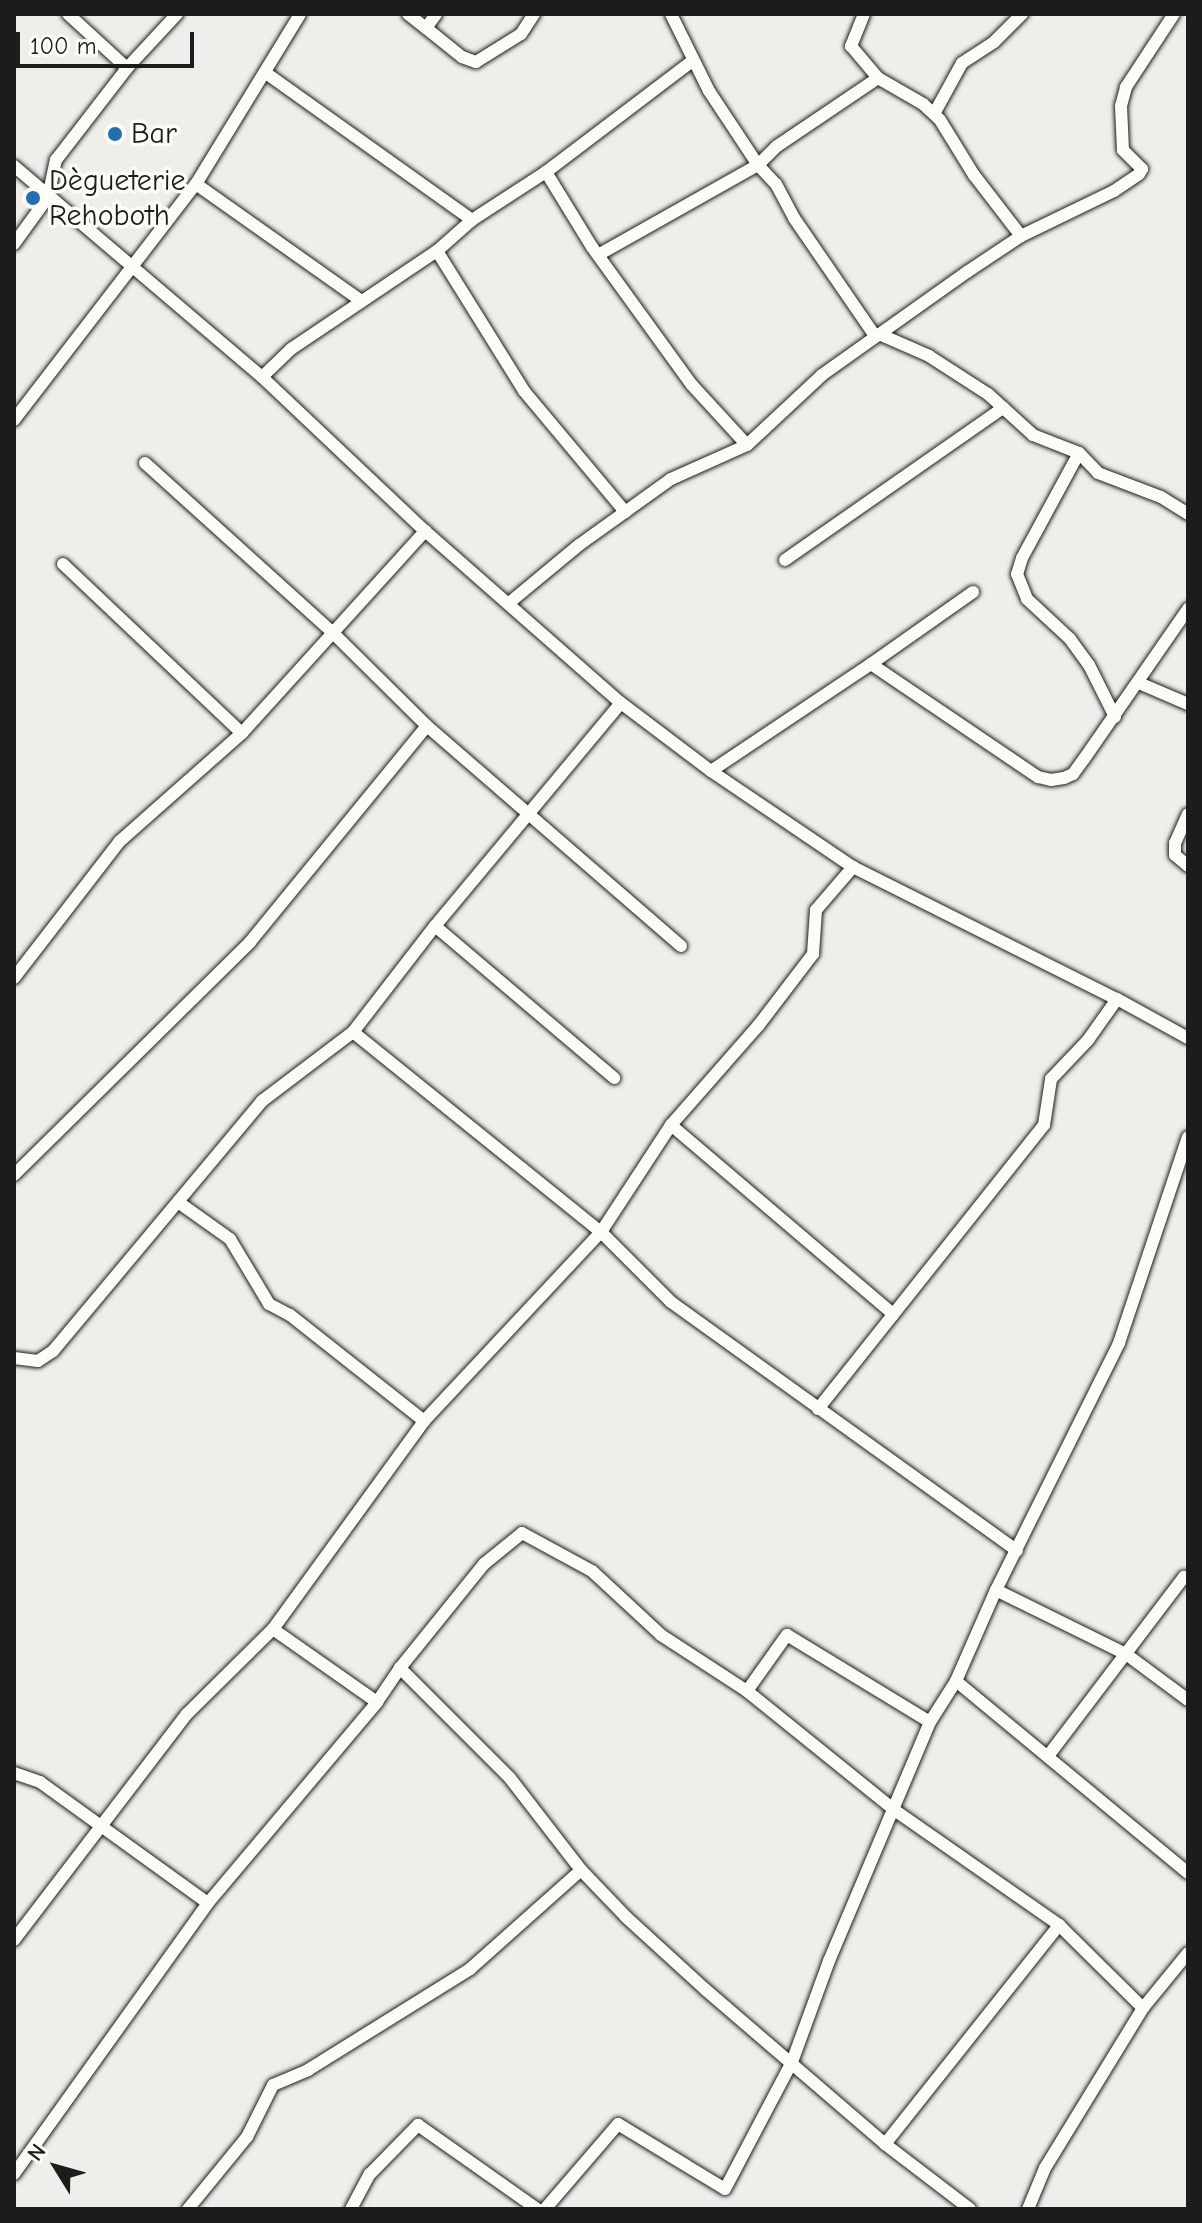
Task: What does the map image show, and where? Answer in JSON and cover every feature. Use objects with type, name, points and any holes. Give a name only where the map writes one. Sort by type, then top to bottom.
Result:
[{"type":"street","points":[[68,14],[127,68]]},
{"type":"street","points":[[14,244],[48,197],[56,160],[127,68],[177,14]]},
{"type":"street","points":[[14,420],[196,184],[300,14]]},
{"type":"street","points":[[408,14],[462,57],[476,62],[521,34],[534,14]]},
{"type":"street","points":[[426,28],[436,14]]},
{"type":"street","points":[[671,14],[692,61],[758,165],[776,184],[794,218],[877,335],[929,356],[988,394],[1033,435],[1079,453],[1098,473],[1161,497],[1188,514]]},
{"type":"street","points":[[864,14],[851,46],[878,78],[934,114],[954,140],[974,175],[1021,236]]},
{"type":"street","points":[[934,114],[962,63],[994,42],[1022,14]]},
{"type":"street","points":[[509,603],[671,479],[747,445],[822,375],[1021,236],[1114,191],[1142,169],[1123,150],[1121,106],[1126,87],[1174,14]]},
{"type":"street","points":[[262,377],[291,349],[437,251],[472,220],[546,172],[692,61]]},
{"type":"street","points":[[266,73],[472,220]]},
{"type":"street","points":[[598,255],[758,165],[777,146],[878,78]]},
{"type":"street","points":[[14,166],[262,377],[425,531],[621,703],[711,771],[853,867],[1117,999],[1188,1038]]},
{"type":"street","points":[[546,172],[598,255],[692,385],[747,445]]},
{"type":"street","points":[[196,184],[361,301]]},
{"type":"street","points":[[437,251],[524,391],[625,512]]},
{"type":"street","points":[[785,560],[1003,408]]},
{"type":"street","points":[[1079,453],[1022,558],[1017,574],[1027,599],[1070,639],[1089,665],[1115,717]]},
{"type":"street","points":[[145,463],[333,633],[427,726],[681,946]]},
{"type":"street","points":[[14,978],[120,841],[242,733],[425,531]]},
{"type":"street","points":[[63,564],[242,733]]},
{"type":"street","points":[[711,771],[973,592]]},
{"type":"street","points":[[871,664],[1038,777],[1051,780],[1073,774],[1188,609]]},
{"type":"street","points":[[1139,683],[1188,704]]},
{"type":"street","points":[[15,1356],[38,1361],[53,1351],[262,1101],[353,1032],[435,926],[621,703]]},
{"type":"street","points":[[14,1175],[250,942],[427,726]]},
{"type":"street","points":[[1188,814],[1175,843],[1175,855],[1188,866]]},
{"type":"street","points":[[14,1940],[99,1824],[187,1714],[273,1629],[424,1421],[601,1232],[671,1125],[758,1026],[813,954],[816,910],[853,867]]},
{"type":"street","points":[[435,926],[614,1078]]},
{"type":"street","points":[[818,1409],[1044,1125],[1051,1079],[1088,1040],[1117,999]]},
{"type":"street","points":[[353,1032],[601,1232],[671,1302],[1017,1551]]},
{"type":"street","points":[[671,1125],[893,1314]]},
{"type":"street","points":[[545,2209],[618,2124],[725,2189],[792,2062],[829,1961],[930,1722],[956,1681],[996,1590],[1119,1343],[1188,1137]]},
{"type":"street","points":[[178,1202],[230,1239],[269,1304],[290,1315],[424,1421]]},
{"type":"street","points":[[14,2174],[208,1903],[377,1702],[400,1668],[484,1564],[522,1533],[592,1571],[661,1635],[747,1691],[893,1809],[1059,1925],[1143,2008]]},
{"type":"street","points":[[1048,1756],[1184,1577],[1188,1579]]},
{"type":"street","points":[[996,1590],[1126,1654],[1188,1700]]},
{"type":"street","points":[[273,1629],[377,1702]]},
{"type":"street","points":[[747,1691],[787,1635],[930,1722]]},
{"type":"street","points":[[400,1668],[510,1778],[581,1870],[626,1917],[885,2144],[970,2209]]},
{"type":"street","points":[[956,1681],[1188,1873]]},
{"type":"street","points":[[14,1773],[40,1782],[208,1903]]},
{"type":"street","points":[[188,2209],[247,2137],[273,2085],[308,2070],[470,1969],[581,1870]]},
{"type":"street","points":[[885,2144],[1059,1925]]},
{"type":"street","points":[[1028,2209],[1045,2168],[1143,2008],[1188,1953]]},
{"type":"street","points":[[351,2209],[370,2174],[418,2125],[537,2209]]},
{"type":"place","name":"Bar","points":[[115,134]]},
{"type":"place","name":"Dègueterie Rehoboth","points":[[33,198]]}]
